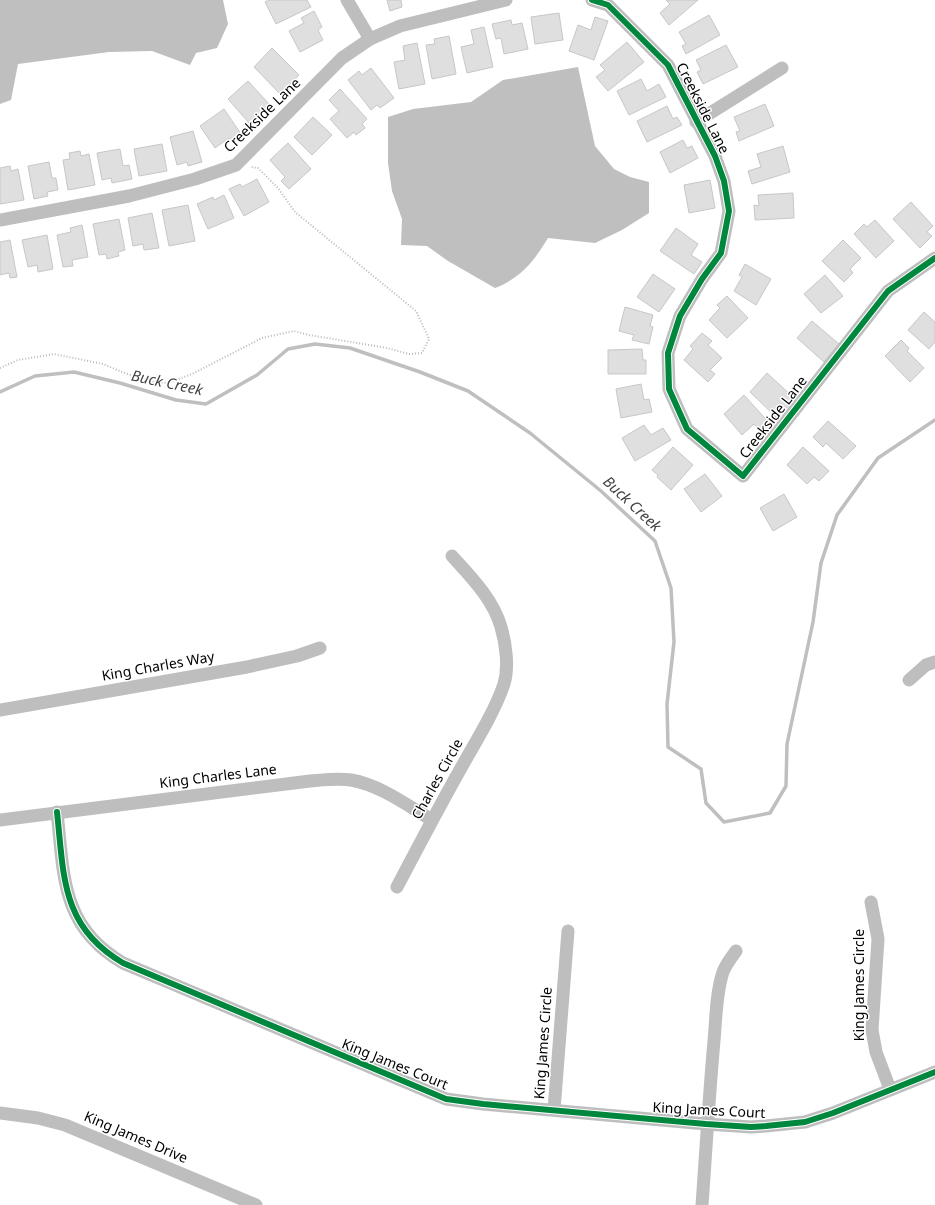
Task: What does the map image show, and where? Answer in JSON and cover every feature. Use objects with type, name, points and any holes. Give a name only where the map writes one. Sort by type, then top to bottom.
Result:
[{"type":"street","points":[[347,0],[370,39]]},
{"type":"street","name":"Creekside Lane","points":[[0,220],[129,196],[195,179],[236,165],[342,58],[370,39],[400,26],[506,0]]},
{"type":"street","name":"Creekside Lane","points":[[592,0],[608,5],[668,65],[696,122],[715,156],[724,181],[729,211],[721,254],[702,279],[680,316],[668,353],[669,389],[687,429],[743,476],[888,291],[935,258]]},
{"type":"street","points":[[696,122],[782,68]]},
{"type":"street","name":"Charles Circle","points":[[396,887],[481,732],[503,686],[506,663],[505,650],[501,627],[496,613],[484,593],[452,556]]},
{"type":"street","name":"King Charles Way","points":[[0,710],[247,667],[296,656],[320,648]]},
{"type":"street","points":[[909,680],[926,665],[935,662]]},
{"type":"street","name":"King Charles Lane","points":[[0,820],[339,779],[362,783],[384,792],[432,820]]},
{"type":"street","name":"King James Court","points":[[57,812],[65,880],[74,911],[81,926],[109,955],[432,1094],[460,1102],[751,1127],[805,1122],[833,1113],[935,1072]]},
{"type":"street","name":"King James Circle","points":[[871,902],[878,939],[872,1030],[876,1052],[890,1089]]},
{"type":"street","name":"King James Circle","points":[[554,1110],[568,931]]},
{"type":"street","points":[[702,1205],[705,1175],[706,1124],[717,1009],[722,974],[725,966],[736,951]]},
{"type":"street","name":"King James Drive","points":[[0,1113],[26,1116],[65,1125],[256,1205]]},
{"type":"path","points":[[0,368],[18,360],[54,354],[103,364],[151,382],[168,383],[192,374],[262,338],[294,331],[309,335],[387,348],[409,354],[422,353],[429,339],[416,311],[295,212],[278,188],[258,168],[236,165]]},
{"type":"shaded area","points":[[0,0],[223,0],[228,24],[217,48],[196,53],[190,65],[152,51],[109,52],[18,64],[11,100],[0,104]]},
{"type":"shaded area","points":[[578,67],[595,146],[614,169],[630,177],[649,182],[649,213],[622,230],[595,243],[548,238],[532,261],[520,274],[495,288],[448,261],[427,246],[401,245],[402,219],[392,191],[388,163],[388,117],[413,109],[471,102],[503,80]]},
{"type":"building","points":[[269,0],[307,0],[311,7],[276,24],[265,2]]},
{"type":"building","points":[[387,0],[401,0],[402,7],[390,11]]},
{"type":"building","points":[[666,0],[698,0],[669,25],[660,13],[670,4]]},
{"type":"building","points":[[314,11],[322,27],[318,30],[323,40],[300,52],[289,31],[304,23],[301,18]]},
{"type":"building","points":[[559,13],[563,40],[535,44],[531,17]]},
{"type":"building","points":[[709,15],[720,35],[686,54],[682,46],[686,44],[679,32]]},
{"type":"building","points":[[595,17],[608,21],[594,60],[569,51],[578,25],[591,30]]},
{"type":"building","points":[[511,20],[512,25],[522,23],[528,49],[504,54],[501,38],[496,39],[492,24]]},
{"type":"building","points":[[484,27],[493,67],[467,73],[461,47],[474,44],[471,30]]},
{"type":"building","points":[[449,36],[456,74],[432,79],[426,45],[435,44],[434,39]]},
{"type":"building","points":[[627,42],[644,62],[608,91],[596,77],[605,70],[600,65]]},
{"type":"building","points":[[417,43],[425,84],[399,89],[394,62],[405,60],[403,46]]},
{"type":"building","points":[[726,45],[738,67],[703,84],[697,72],[701,70],[696,60]]},
{"type":"building","points":[[272,48],[299,75],[280,94],[254,67]]},
{"type":"building","points":[[371,68],[394,98],[380,108],[377,105],[371,110],[348,80],[359,71],[362,75]]},
{"type":"building","points":[[641,79],[647,91],[659,84],[666,97],[629,115],[617,91]]},
{"type":"building","points":[[248,81],[270,105],[250,124],[228,99]]},
{"type":"building","points":[[340,89],[367,119],[362,124],[365,128],[356,135],[354,132],[347,138],[330,119],[339,111],[329,100]]},
{"type":"building","points":[[765,104],[774,126],[739,141],[736,132],[740,131],[734,117]]},
{"type":"building","points":[[667,106],[673,119],[677,117],[682,125],[647,142],[637,121]]},
{"type":"building","points":[[224,109],[241,134],[231,141],[229,138],[215,148],[200,126]]},
{"type":"building","points":[[313,117],[332,135],[312,155],[294,137]]},
{"type":"building","points":[[193,131],[202,162],[188,166],[187,162],[177,165],[170,137]]},
{"type":"building","points":[[683,140],[687,148],[692,146],[698,158],[670,173],[660,152]]},
{"type":"building","points":[[288,143],[311,169],[289,189],[281,181],[285,177],[270,160]]},
{"type":"building","points":[[162,144],[167,171],[139,176],[134,149]]},
{"type":"building","points":[[783,146],[790,172],[752,184],[748,171],[761,167],[757,154]]},
{"type":"building","points":[[120,149],[123,166],[129,165],[132,179],[112,183],[111,178],[102,180],[97,153]]},
{"type":"building","points":[[80,151],[81,156],[89,154],[95,185],[68,190],[63,160],[70,159],[69,153]]},
{"type":"building","points":[[49,162],[52,178],[56,178],[58,190],[47,192],[48,196],[34,199],[28,166]]},
{"type":"building","points":[[10,166],[11,171],[18,169],[24,200],[0,204],[0,168]]},
{"type":"building","points":[[257,179],[269,202],[244,216],[229,189],[240,184],[242,187]]},
{"type":"building","points":[[710,180],[715,208],[689,213],[684,185]]},
{"type":"building","points":[[793,193],[794,218],[755,220],[754,205],[759,206],[758,195]]},
{"type":"building","points":[[224,195],[234,218],[208,229],[197,204],[213,197],[214,200]]},
{"type":"building","points":[[911,202],[933,226],[927,232],[932,236],[920,248],[893,219]]},
{"type":"building","points":[[188,205],[195,241],[169,246],[162,210]]},
{"type":"building","points":[[152,213],[159,248],[144,250],[143,244],[133,246],[128,218]]},
{"type":"building","points":[[119,219],[125,250],[118,252],[119,256],[107,259],[106,254],[99,255],[93,224]]},
{"type":"building","points":[[875,220],[894,241],[876,258],[854,234],[864,224],[867,227]]},
{"type":"building","points":[[82,225],[88,257],[72,260],[73,266],[63,267],[57,235],[71,232],[70,228]]},
{"type":"building","points":[[676,228],[698,244],[691,255],[702,262],[694,274],[660,251]]},
{"type":"building","points":[[47,235],[53,269],[38,272],[37,265],[28,267],[22,240]]},
{"type":"building","points":[[10,240],[17,277],[10,278],[9,273],[0,275],[0,242]]},
{"type":"building","points":[[843,240],[861,258],[850,269],[853,273],[844,282],[822,261]]},
{"type":"building","points":[[745,264],[771,279],[756,305],[734,291],[742,277],[739,275]]},
{"type":"building","points":[[653,274],[675,289],[659,312],[637,297]]},
{"type":"building","points":[[825,275],[843,296],[821,313],[804,294]]},
{"type":"building","points":[[727,296],[748,318],[727,338],[709,320],[720,308],[717,305]]},
{"type":"building","points":[[625,307],[653,315],[650,326],[653,327],[649,344],[632,340],[634,335],[619,331]]},
{"type":"building","points":[[924,312],[935,322],[935,342],[929,349],[908,330]]},
{"type":"building","points":[[812,321],[839,344],[824,362],[797,338]]},
{"type":"building","points":[[702,333],[712,341],[708,345],[722,358],[710,370],[715,374],[708,382],[684,360],[693,349],[690,346]]},
{"type":"building","points":[[901,340],[909,348],[907,351],[924,368],[910,382],[885,356]]},
{"type":"building","points":[[642,349],[643,360],[646,360],[646,374],[608,374],[608,350]]},
{"type":"building","points":[[767,373],[795,399],[777,418],[750,392]]},
{"type":"building","points":[[641,384],[644,400],[649,399],[652,412],[621,418],[616,389]]},
{"type":"building","points":[[744,395],[771,425],[762,433],[754,424],[742,435],[724,414]]},
{"type":"building","points":[[828,421],[856,446],[843,459],[826,443],[823,447],[813,437]]},
{"type":"building","points":[[644,425],[651,435],[663,428],[671,440],[635,461],[622,438]]},
{"type":"building","points":[[673,447],[693,465],[671,490],[652,470]]},
{"type":"building","points":[[803,447],[829,471],[819,481],[814,477],[807,484],[787,465]]},
{"type":"building","points":[[705,474],[722,496],[701,512],[684,489]]},
{"type":"building","points":[[784,494],[797,517],[773,531],[760,508]]},
{"type":"waterway","name":"Buck Creek","points":[[0,392],[35,376],[74,372],[120,383],[176,400],[206,404],[257,375],[288,349],[315,344],[350,348],[420,372],[468,391],[530,433],[601,491],[655,541],[671,588],[674,642],[667,704],[668,747],[701,769],[706,803],[724,822],[770,813],[786,786],[787,744],[813,622],[821,563],[837,515],[878,458],[935,420]]},
{"type":"cycle path","points":[[592,0],[608,5],[668,65],[715,156],[724,181],[729,211],[721,253],[702,279],[680,316],[668,353],[669,389],[687,429],[743,476],[888,291],[935,258]]},
{"type":"cycle path","points":[[57,812],[62,858],[69,898],[77,916],[88,933],[103,949],[123,963],[446,1099],[483,1104],[751,1127],[805,1122],[833,1113],[935,1072]]}]
